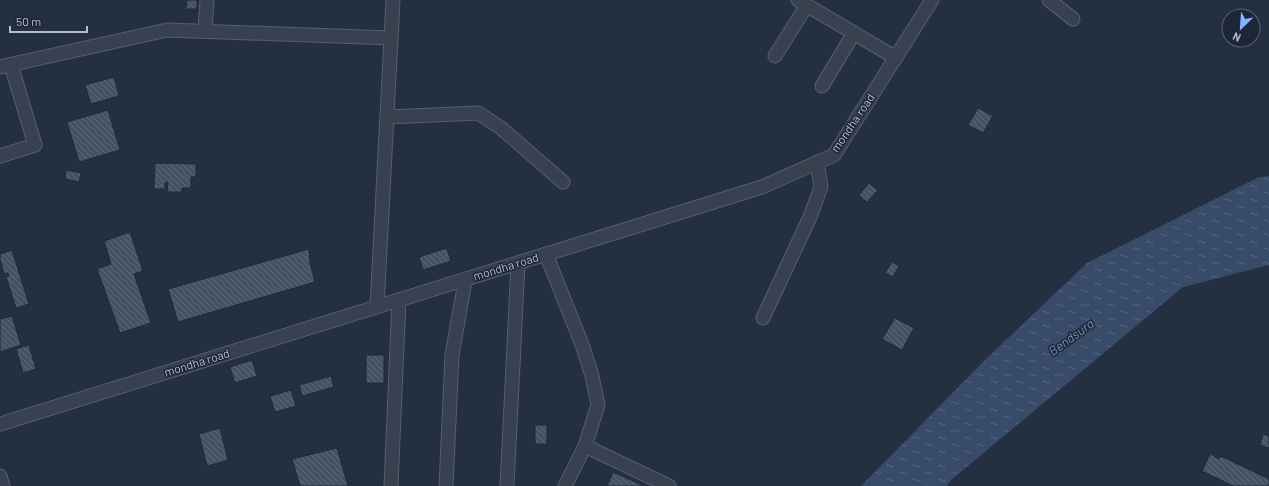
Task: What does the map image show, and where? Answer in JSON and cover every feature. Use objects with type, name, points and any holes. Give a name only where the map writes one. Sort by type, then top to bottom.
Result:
[{"type":"street","points":[[205,31],[207,0]]},
{"type":"street","points":[[377,307],[393,0]]},
{"type":"street","name":"mondha road","points":[[0,424],[762,187],[834,155],[932,0]]},
{"type":"street","points":[[1049,0],[1073,19]]},
{"type":"street","points":[[775,56],[803,3],[896,58]]},
{"type":"street","points":[[0,156],[35,146],[5,66],[167,30],[391,38]]},
{"type":"street","points":[[822,86],[854,33]]},
{"type":"street","points":[[387,117],[478,113],[501,128],[563,182]]},
{"type":"street","points":[[763,318],[810,217],[821,187],[817,162]]},
{"type":"street","points":[[546,254],[583,347],[592,376],[598,405],[585,446],[565,486]]},
{"type":"street","points":[[506,486],[518,263]]},
{"type":"street","points":[[446,486],[452,355],[464,280]]},
{"type":"street","points":[[391,486],[399,300]]},
{"type":"street","points":[[585,446],[669,486]]},
{"type":"street","points":[[0,476],[3,486]]},
{"type":"water","name":"Bendsura","points":[[1269,176],[1269,265],[1183,287],[951,480],[947,486],[861,486],[985,360],[1087,263],[1259,177]]},
{"type":"building","points":[[187,0],[197,0],[197,9],[186,9]]},
{"type":"building","points":[[114,77],[119,96],[91,104],[85,85]]},
{"type":"building","points":[[978,108],[993,116],[983,133],[968,125]]},
{"type":"building","points":[[108,110],[120,150],[79,162],[67,122]]},
{"type":"building","points":[[155,163],[196,164],[196,177],[191,177],[191,188],[182,188],[182,192],[167,192],[168,182],[165,183],[165,189],[154,189]]},
{"type":"building","points":[[66,170],[81,173],[79,182],[65,179]]},
{"type":"building","points":[[869,183],[878,190],[867,202],[859,195]]},
{"type":"building","points":[[130,232],[143,271],[134,274],[151,323],[120,333],[97,269],[111,264],[104,241]]},
{"type":"building","points":[[447,248],[451,261],[423,270],[419,257]]},
{"type":"building","points":[[309,249],[310,263],[315,282],[178,322],[168,289]]},
{"type":"building","points":[[12,250],[29,304],[16,308],[6,277],[9,276],[8,273],[4,274],[0,259],[0,254]]},
{"type":"building","points":[[892,262],[899,266],[893,277],[885,273]]},
{"type":"building","points":[[12,316],[21,345],[0,352],[0,319]]},
{"type":"building","points":[[895,318],[914,328],[902,350],[882,339]]},
{"type":"building","points":[[29,345],[36,369],[23,373],[16,349]]},
{"type":"building","points":[[366,355],[384,355],[384,383],[366,383]]},
{"type":"building","points":[[252,360],[257,376],[235,383],[230,367]]},
{"type":"building","points":[[331,376],[334,387],[302,396],[299,385]]},
{"type":"building","points":[[291,390],[296,406],[275,412],[270,396]]},
{"type":"building","points":[[535,425],[547,425],[547,444],[535,444]]},
{"type":"building","points":[[220,428],[228,460],[207,466],[199,434]]},
{"type":"building","points":[[1263,434],[1269,436],[1269,448],[1260,445]]},
{"type":"building","points":[[337,448],[348,486],[300,486],[292,459]]},
{"type":"building","points":[[1210,454],[1219,459],[1221,456],[1269,479],[1269,486],[1233,486],[1202,471]]},
{"type":"building","points":[[613,472],[644,486],[607,486]]}]
